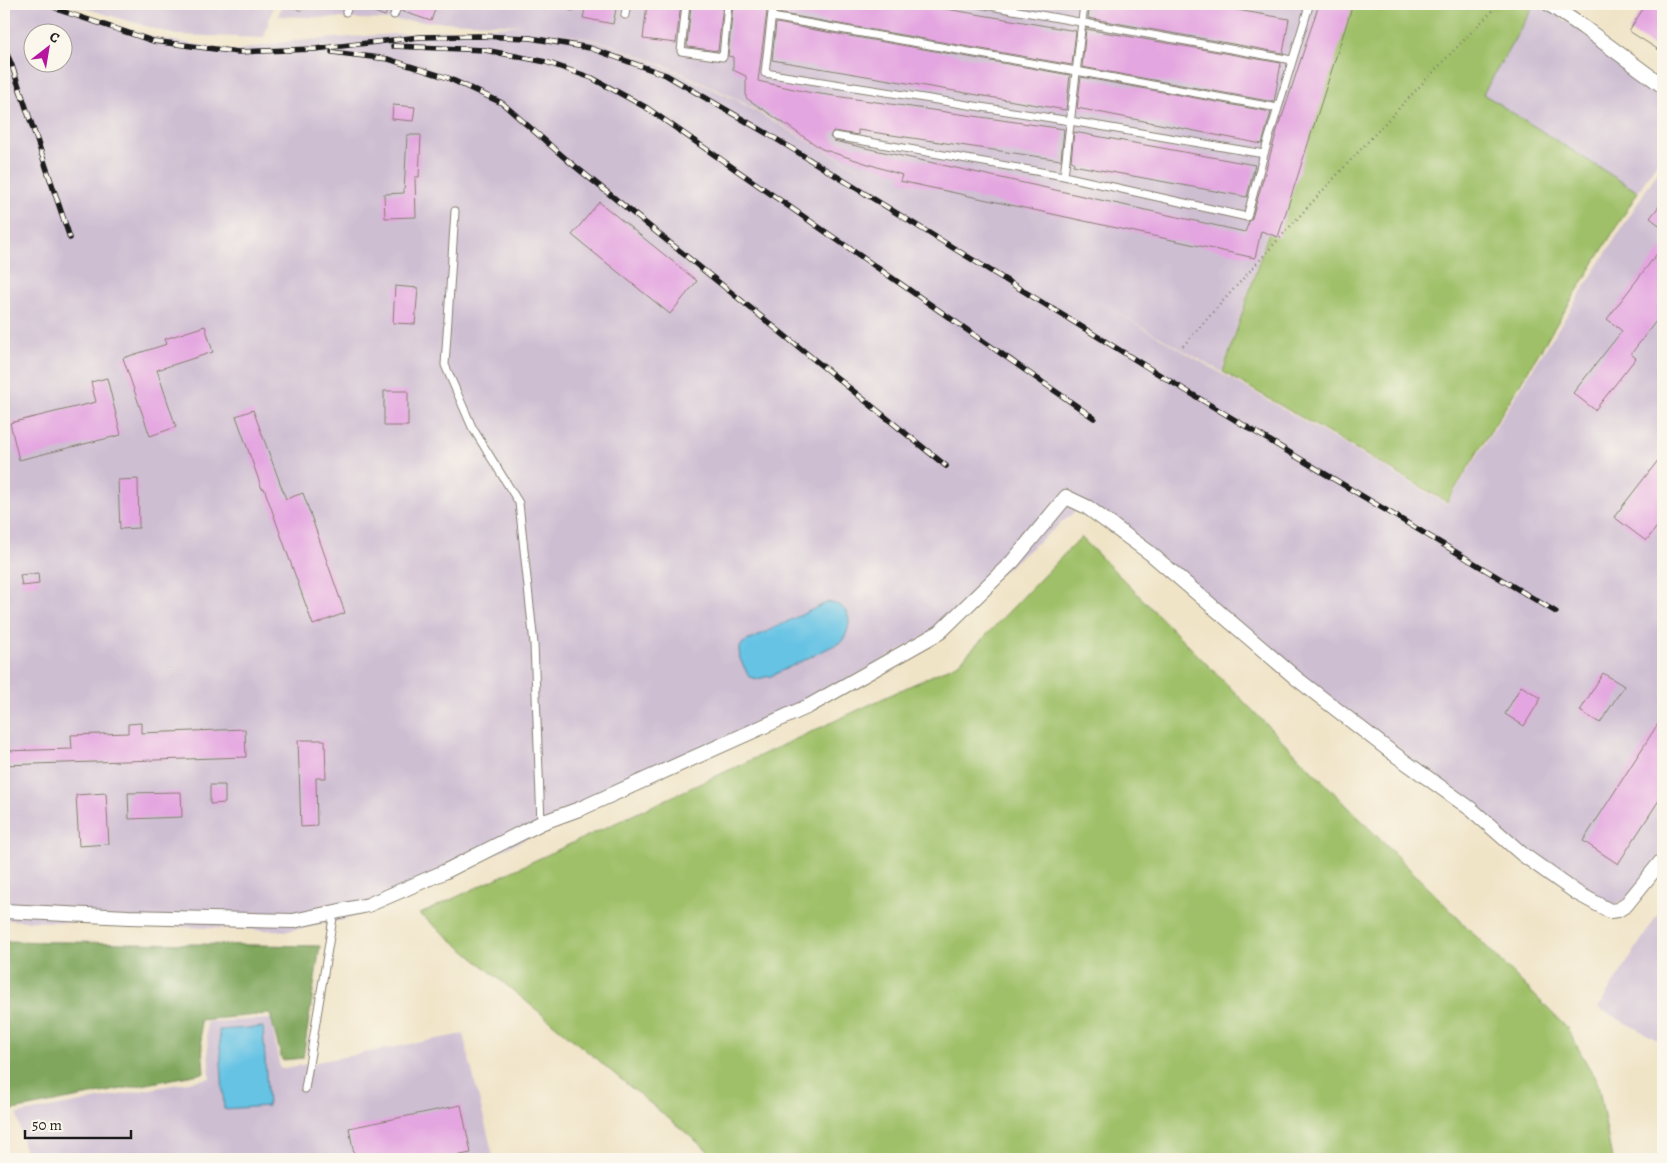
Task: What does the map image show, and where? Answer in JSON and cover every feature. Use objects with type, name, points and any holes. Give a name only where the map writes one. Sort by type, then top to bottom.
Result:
[{"type":"street","points":[[1549,4],[1584,27],[1663,86]]},
{"type":"street","points":[[4,911],[128,917],[293,921],[368,905],[444,872],[541,823],[582,808],[809,706],[940,632],[1013,561],[1066,497],[1088,507],[1150,553],[1296,678],[1390,751],[1471,809],[1522,854],[1577,893],[1610,910],[1618,910],[1626,905],[1663,858]]},
{"type":"lane","points":[[346,12],[349,4]]},
{"type":"lane","points":[[394,14],[398,4]]},
{"type":"lane","points":[[625,15],[627,4]]},
{"type":"lane","points":[[686,4],[681,51],[724,57],[728,4]]},
{"type":"lane","points":[[773,4],[766,73],[1264,154]]},
{"type":"lane","points":[[978,4],[1292,60]]},
{"type":"lane","points":[[1064,176],[1084,4]]},
{"type":"lane","points":[[834,136],[1064,176],[1246,218],[1309,6],[1295,4]]},
{"type":"lane","points":[[772,17],[1278,108]]},
{"type":"lane","points":[[455,211],[445,365],[472,427],[519,503],[534,644],[541,823]]},
{"type":"lane","points":[[305,1089],[334,912]]},
{"type":"path","points":[[1183,346],[1307,207],[1443,61],[1499,4]]},
{"type":"shaded area","points":[[4,4],[61,4],[77,12],[153,37],[232,51],[293,41],[523,25],[278,16],[282,4],[1341,4],[1222,372],[1091,298],[1447,504],[1663,163],[1663,851],[1625,901],[1608,906],[1517,858],[1465,811],[1140,550],[1078,509],[928,634],[807,704],[428,886],[344,920],[288,931],[4,920]],"holes":[[[532,27],[608,43],[673,69],[735,98],[910,198],[734,99],[672,70],[608,44]]]},
{"type":"shaded area","points":[[71,4],[274,4],[264,38],[176,35]]},
{"type":"shaded area","points":[[1535,4],[1541,4],[1663,87],[1663,153],[1638,192],[1483,94]]},
{"type":"shaded area","points":[[1663,906],[1663,1043],[1598,1008]]},
{"type":"shaded area","points":[[271,1019],[280,1069],[463,1034],[494,1159],[26,1159],[17,1114],[210,1078],[206,1022]]},
{"type":"green space","points":[[1343,4],[1535,4],[1483,94],[1638,192],[1447,502],[1223,372]]},
{"type":"green space","points":[[1081,537],[1567,1028],[1598,1084],[1612,1159],[718,1159],[420,914],[959,663]]},
{"type":"green space","points":[[4,941],[320,946],[303,1058],[282,1060],[270,1014],[200,1020],[204,1073],[8,1111],[4,1096]]},
{"type":"water","points":[[828,602],[844,609],[849,619],[848,629],[841,642],[771,676],[757,679],[749,677],[740,659],[739,649],[743,643]]},
{"type":"water","points":[[263,1027],[268,1106],[224,1109],[219,1030]]},
{"type":"building","points":[[355,4],[392,4],[385,16]]},
{"type":"building","points":[[403,4],[437,4],[431,21],[401,11]]},
{"type":"building","points":[[586,4],[617,4],[613,24],[583,18]]},
{"type":"building","points":[[647,4],[681,4],[676,43],[643,39]]},
{"type":"building","points":[[691,4],[723,4],[718,51],[688,47]]},
{"type":"building","points":[[733,4],[768,4],[758,81],[807,92],[1064,129],[1061,160],[858,130],[858,135],[833,131],[830,137],[834,141],[1245,232],[1252,218],[1281,117],[1319,4],[1353,4],[1278,237],[1261,231],[1255,258],[900,181],[902,175],[822,149],[746,98],[746,76],[733,70],[733,57],[728,56]]},
{"type":"building","points":[[778,4],[917,4],[1076,31],[1072,65],[777,13]]},
{"type":"building","points":[[1090,4],[1203,4],[1289,19],[1283,53],[1088,18]]},
{"type":"building","points":[[1646,4],[1663,4],[1663,44],[1659,50],[1629,31]]},
{"type":"building","points":[[776,23],[1070,75],[1066,110],[772,60]]},
{"type":"building","points":[[1086,29],[1281,63],[1274,102],[1082,67]]},
{"type":"building","points":[[1081,77],[1271,112],[1262,144],[1077,108]]},
{"type":"building","points":[[393,105],[415,107],[413,121],[392,119]]},
{"type":"building","points":[[1074,132],[1255,165],[1247,197],[1073,165],[1074,162],[1071,161]]},
{"type":"building","points":[[407,135],[421,135],[419,177],[415,177],[416,217],[385,218],[384,194],[404,193]]},
{"type":"building","points":[[1663,201],[1663,228],[1650,218]]},
{"type":"building","points":[[599,202],[697,281],[670,314],[572,235]]},
{"type":"building","points":[[1663,246],[1663,312],[1631,354],[1636,358],[1595,410],[1573,393],[1622,331],[1607,319]]},
{"type":"building","points":[[395,286],[418,288],[415,324],[393,323]]},
{"type":"building","points":[[205,326],[213,352],[157,370],[176,427],[150,436],[123,358],[167,344],[165,339]]},
{"type":"building","points":[[107,378],[121,435],[19,460],[10,423],[96,402],[91,382]]},
{"type":"building","points":[[384,391],[408,391],[408,426],[384,426]]},
{"type":"building","points":[[253,410],[286,499],[303,493],[345,613],[313,625],[236,416]]},
{"type":"building","points":[[1663,454],[1663,519],[1646,541],[1614,517]]},
{"type":"building","points":[[138,479],[139,528],[120,529],[118,480]]},
{"type":"building","points":[[38,573],[39,584],[22,586],[20,575]]},
{"type":"building","points":[[1603,673],[1624,686],[1600,723],[1580,711]]},
{"type":"building","points":[[1521,686],[1541,698],[1524,726],[1505,714]]},
{"type":"building","points":[[1663,716],[1663,794],[1618,864],[1583,841]]},
{"type":"building","points":[[141,723],[141,733],[245,729],[246,757],[4,765],[4,751],[72,749],[71,735],[128,733],[128,724]]},
{"type":"building","points":[[298,740],[325,740],[326,778],[316,778],[317,826],[301,827]]},
{"type":"building","points":[[210,785],[225,785],[225,803],[210,804]]},
{"type":"building","points":[[181,792],[182,817],[129,819],[128,793]]},
{"type":"building","points":[[106,793],[109,844],[79,846],[76,795]]},
{"type":"building","points":[[461,1105],[471,1153],[439,1159],[355,1159],[349,1128]]},
{"type":"railway","points":[[49,4],[62,11],[153,41],[238,52],[315,49],[420,37],[478,36],[530,38],[590,48],[666,75],[768,134],[1165,378],[1556,612]]},
{"type":"railway","points":[[393,46],[485,50],[546,62],[592,78],[647,108],[1094,418]]},
{"type":"railway","points":[[4,47],[70,238]]},
{"type":"railway","points":[[332,52],[388,59],[448,78],[502,103],[566,159],[946,466]]}]
